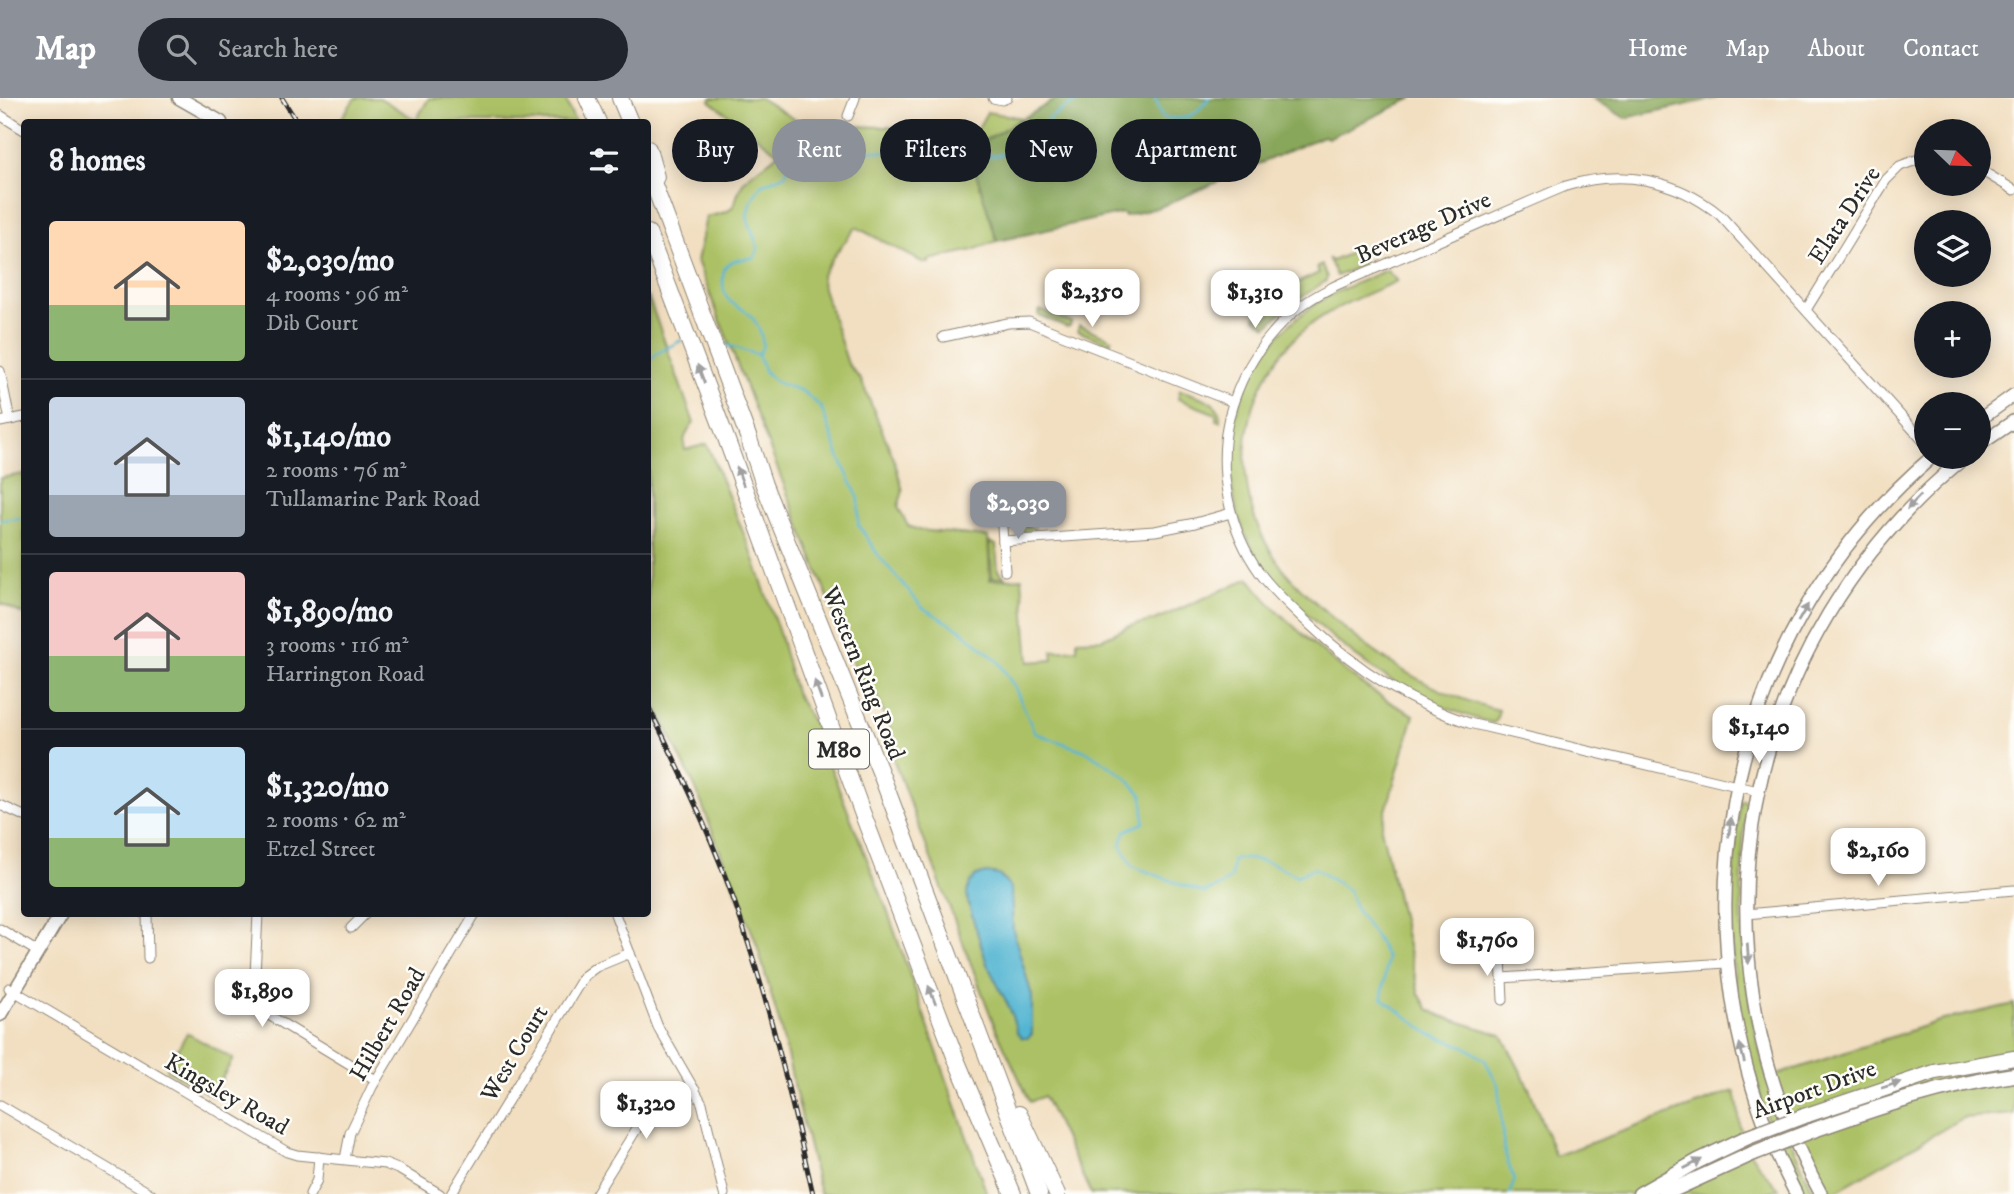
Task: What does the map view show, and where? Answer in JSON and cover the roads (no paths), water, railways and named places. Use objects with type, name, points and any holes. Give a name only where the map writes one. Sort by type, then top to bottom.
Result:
[{"type":"highway","points":[[587,98],[597,119]]},
{"type":"highway","points":[[596,98],[604,119]]},
{"type":"highway","points":[[620,98],[629,119]]},
{"type":"highway","points":[[631,98],[638,119]]},
{"type":"highway","points":[[651,159],[682,260]]},
{"type":"highway","name":"Western Ring Road","points":[[651,177],[792,559],[881,774],[1039,1194]]},
{"type":"highway","name":"Western Ring Road","points":[[651,242],[726,438],[862,812],[956,1059],[1013,1194]]},
{"type":"highway","points":[[881,774],[1027,1132],[1057,1194]]},
{"type":"highway","points":[[956,1059],[976,1127],[1003,1194]]},
{"type":"main road","name":"Airport Drive","points":[[1640,1194],[1698,1161],[1748,1137],[1804,1116],[1935,1072],[2014,1058]]},
{"type":"main road","name":"Airport Drive","points":[[1664,1194],[1754,1153],[1906,1098],[2014,1074]]},
{"type":"street","points":[[179,98],[215,119]]},
{"type":"street","points":[[848,116],[855,98]]},
{"type":"street","points":[[0,116],[21,128]]},
{"type":"street","name":"Elata Drive","points":[[1806,310],[1886,180],[1900,166],[1914,161]]},
{"type":"street","points":[[1992,177],[2014,190]]},
{"type":"street","name":"Beverage Drive","points":[[1758,791],[1494,730],[1445,715],[1399,693],[1348,659],[1271,587],[1248,553],[1231,513],[1227,495],[1225,438],[1233,402],[1248,367],[1268,338],[1297,309],[1335,286],[1566,186],[1600,178],[1651,180],[1696,198],[1730,224],[1914,430]]},
{"type":"street","points":[[943,337],[1029,321],[1233,402]]},
{"type":"street","points":[[0,371],[10,420]]},
{"type":"street","points":[[1991,413],[2012,400]]},
{"type":"street","points":[[0,422],[21,418]]},
{"type":"street","points":[[1991,437],[2014,421]]},
{"type":"street","points":[[1796,1194],[1777,1157],[1754,1096],[1738,1038],[1727,963],[1725,867],[1737,786],[1762,700],[1780,656],[1802,614],[1827,573],[1868,519],[1918,469]]},
{"type":"street","points":[[1821,1194],[1785,1118],[1767,1065],[1754,1003],[1746,914],[1749,848],[1758,791],[1787,693],[1822,622],[1879,540],[1916,500],[1949,470]]},
{"type":"street","points":[[1001,512],[1005,571]]},
{"type":"street","points":[[1003,541],[1155,531],[1231,513]]},
{"type":"street","points":[[0,805],[21,815]]},
{"type":"street","points":[[1746,914],[2014,890]]},
{"type":"street","points":[[0,1015],[51,917]]},
{"type":"street","points":[[35,950],[59,917]]},
{"type":"street","points":[[147,917],[148,958]]},
{"type":"street","points":[[258,917],[254,995],[258,1007],[376,1080]]},
{"type":"street","points":[[351,928],[362,917]]},
{"type":"street","name":"Hilbert Road","points":[[345,1159],[350,1133],[376,1080],[473,917]]},
{"type":"street","points":[[616,917],[658,1027],[705,1110],[724,1194]]},
{"type":"street","points":[[0,929],[35,950]]},
{"type":"street","name":"West Court","points":[[451,1194],[580,982],[592,969],[630,953]]},
{"type":"street","points":[[1501,956],[1503,1000]]},
{"type":"street","points":[[1502,978],[1727,963]]},
{"type":"street","points":[[0,1003],[12,990]]},
{"type":"street","name":"Kingsley Road","points":[[12,990],[287,1152],[372,1161],[393,1167],[440,1194]]},
{"type":"street","points":[[596,1194],[639,1125],[695,1089]]},
{"type":"street","points":[[0,1105],[151,1194]]},
{"type":"street","points":[[310,1194],[317,1180],[320,1157]]},
{"type":"water","points":[[987,873],[999,875],[1011,888],[1013,930],[1032,996],[1032,1034],[1028,1038],[1022,1038],[1017,1033],[1010,1009],[987,964],[968,903],[970,883],[976,876]]},
{"type":"waterway","points":[[721,343],[758,355],[763,346],[754,320],[726,296],[723,275],[731,262],[755,257],[758,248],[747,217],[750,203],[761,185],[786,174],[787,166],[801,163],[833,148],[977,158],[1004,154],[1033,137],[1050,118],[1073,103],[1087,98]]},
{"type":"waterway","points":[[1155,98],[1163,117],[1178,119],[1194,113],[1209,98]]},
{"type":"waterway","points":[[651,360],[682,340]]},
{"type":"waterway","points":[[758,355],[765,372],[778,383],[802,391],[821,407],[840,459],[859,499],[858,524],[878,555],[923,608],[961,630],[998,661],[1015,688],[1035,733],[1088,752],[1126,777],[1143,796],[1144,823],[1125,831],[1121,845],[1132,866],[1204,893],[1231,878],[1233,859],[1250,859],[1274,864],[1297,876],[1314,868],[1348,890],[1355,908],[1387,959],[1382,998],[1430,1034],[1466,1047],[1485,1060],[1498,1085],[1504,1150],[1514,1181],[1510,1194]]},
{"type":"waterway","points":[[0,520],[21,518]]},
{"type":"railway","points":[[282,98],[295,119]]},
{"type":"railway","points":[[651,712],[699,812],[741,921],[771,1022],[813,1194]]}]
